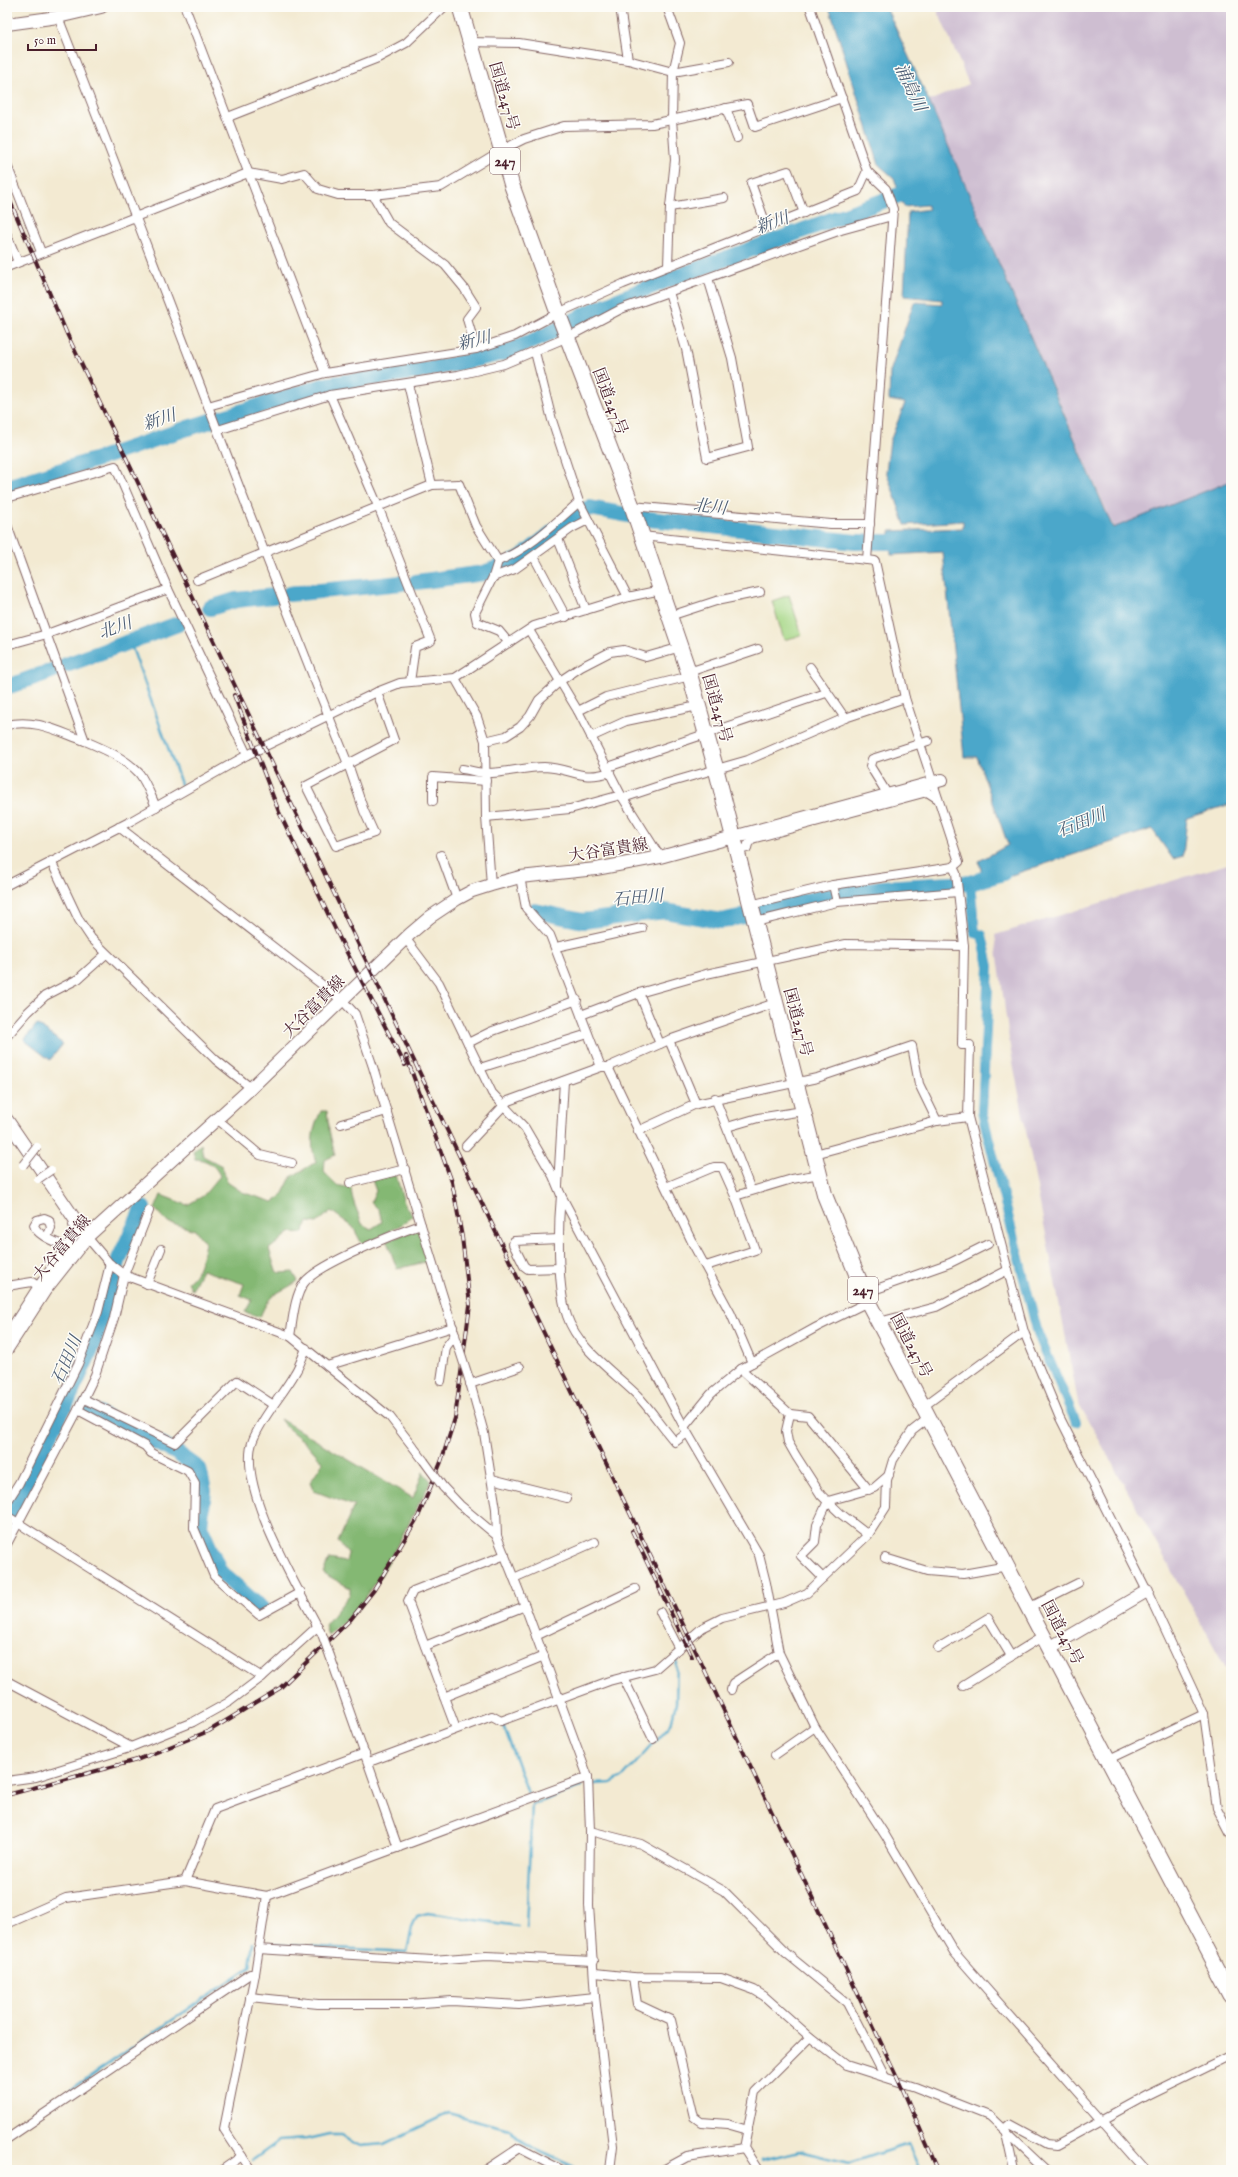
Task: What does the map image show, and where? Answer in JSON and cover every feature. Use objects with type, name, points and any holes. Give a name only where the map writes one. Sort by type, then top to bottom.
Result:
[{"type":"highway","name":"国道247号","points":[[460,7],[512,186],[558,313],[632,506],[690,674],[716,769],[733,847],[755,922],[820,1174],[834,1219],[865,1300],[879,1322],[926,1415],[1048,1641],[1231,1994]]},
{"type":"main road","points":[[7,24],[58,17],[100,7]]},
{"type":"main road","name":"大谷富貴線","points":[[7,1349],[41,1288],[73,1246],[87,1237],[217,1120],[343,1001],[358,983],[430,917],[457,899],[472,891],[520,877],[596,869],[660,857],[733,847],[751,832],[937,782]]},
{"type":"main road","points":[[7,1120],[75,1224],[87,1237]]},
{"type":"main road","points":[[1048,1641],[1147,1591]]},
{"type":"street","points":[[185,7],[325,373]]},
{"type":"street","points":[[228,117],[378,58],[406,43],[444,7]]},
{"type":"street","points":[[620,7],[628,60]]},
{"type":"street","points":[[667,7],[680,43],[673,72],[672,119],[676,160],[670,207],[668,266]]},
{"type":"street","points":[[810,7],[867,171],[886,189],[893,212],[867,560]]},
{"type":"street","points":[[58,17],[136,215],[208,406],[266,551],[348,764],[364,811],[374,833],[336,846],[306,786],[348,764],[394,740],[378,692]]},
{"type":"street","points":[[470,42],[520,43],[628,60],[673,72],[729,62]]},
{"type":"street","points":[[7,266],[248,173],[282,180],[304,173],[318,189],[338,195],[373,195],[441,187],[502,150],[524,139],[564,126],[652,124],[747,104],[755,127],[842,98]]},
{"type":"street","points":[[726,108],[736,138]]},
{"type":"street","points":[[7,165],[40,252]]},
{"type":"street","points":[[767,227],[752,183],[788,171],[804,212]]},
{"type":"street","points":[[208,406],[325,373],[476,349],[515,336],[558,313],[623,284],[858,191],[867,171]]},
{"type":"street","points":[[373,195],[389,223],[445,265],[464,288],[476,307],[467,319],[476,349]]},
{"type":"street","points":[[670,207],[724,198]]},
{"type":"street","points":[[218,430],[330,395],[408,384],[488,368],[535,352],[568,337],[621,309],[893,212]]},
{"type":"street","points":[[7,235],[18,262]]},
{"type":"street","points":[[669,292],[686,349],[707,458],[748,447],[732,358],[708,278]]},
{"type":"street","points":[[535,352],[552,420],[579,502],[628,598]]},
{"type":"street","points":[[408,384],[432,485]]},
{"type":"street","points":[[330,395],[378,506],[431,641],[415,647],[410,682]]},
{"type":"street","points":[[7,498],[115,466],[168,589],[247,755]]},
{"type":"street","points":[[197,580],[432,485],[459,484],[476,526],[498,561],[493,577],[475,613],[477,622],[499,631],[508,643]]},
{"type":"street","points":[[498,561],[513,555],[552,527],[579,502]]},
{"type":"street","points":[[632,506],[869,528]]},
{"type":"street","points":[[493,577],[515,569],[534,557],[572,528],[588,520]]},
{"type":"street","points":[[7,525],[85,741]]},
{"type":"street","points":[[641,532],[875,561],[905,698],[919,744],[937,782],[938,799],[959,862],[953,867],[833,885],[750,905]]},
{"type":"street","points":[[558,539],[586,610]]},
{"type":"street","points":[[534,557],[566,617]]},
{"type":"street","points":[[7,645],[47,634],[168,589]]},
{"type":"street","points":[[7,885],[156,807],[247,755],[328,714],[400,683],[455,678],[529,630],[586,610],[661,590]]},
{"type":"street","points":[[670,616],[716,601],[760,592]]},
{"type":"street","points":[[529,630],[578,711],[622,797],[645,830],[660,857]]},
{"type":"street","points":[[485,741],[506,736],[520,727],[530,716],[539,700],[560,681],[581,667],[610,652],[624,650],[646,658],[680,648]]},
{"type":"street","points":[[578,711],[606,697],[690,674],[758,649]]},
{"type":"street","points":[[810,667],[826,693],[845,718]]},
{"type":"street","points":[[455,678],[478,717],[485,741],[486,817],[490,885]]},
{"type":"street","points":[[433,802],[432,777],[486,777],[543,767],[560,768],[583,777],[600,776],[635,757],[826,693]]},
{"type":"street","points":[[486,817],[570,809],[622,797],[775,750],[845,718],[905,698]]},
{"type":"street","points":[[591,737],[626,721],[698,706]]},
{"type":"street","points":[[7,725],[21,722],[36,723],[106,750],[127,763],[140,774],[156,807]]},
{"type":"street","points":[[888,796],[870,766],[872,759],[928,741]]},
{"type":"street","points":[[462,769],[486,777]]},
{"type":"street","points":[[751,832],[927,792],[938,799]]},
{"type":"street","points":[[119,827],[343,1001],[355,1014],[405,1169],[484,1433],[492,1479],[497,1536],[544,1656],[588,1778],[590,1831],[589,1905],[595,1973],[595,1997],[613,2146],[610,2170]]},
{"type":"street","points":[[441,855],[457,899]]},
{"type":"street","points":[[52,861],[79,920],[91,938],[216,1060],[251,1088]]},
{"type":"street","points":[[953,867],[958,892],[964,946],[962,1045],[970,1045],[968,1116],[1024,1332],[1059,1416],[1147,1591],[1204,1714],[1217,1808],[1231,1835]]},
{"type":"street","points":[[520,877],[526,908],[550,935],[556,947],[577,1000],[588,1034],[638,1131],[693,1244],[731,1314],[752,1363]]},
{"type":"street","points":[[833,885],[837,902]]},
{"type":"street","points":[[755,922],[837,902],[958,892]]},
{"type":"street","points":[[556,947],[642,928]]},
{"type":"street","points":[[406,939],[439,983],[492,1093],[526,1128],[685,1430],[759,1555],[779,1653],[815,1727],[885,1835],[954,1952],[1146,2170]]},
{"type":"street","points":[[581,1015],[639,993],[706,974],[846,944],[964,946]]},
{"type":"street","points":[[7,1036],[28,1012],[46,996],[78,979],[106,954]]},
{"type":"street","points":[[639,993],[660,1044]]},
{"type":"street","points":[[468,1043],[490,1032],[577,1000]]},
{"type":"street","points":[[466,1146],[508,1100],[605,1067],[669,1040],[776,1002]]},
{"type":"street","points":[[480,1068],[588,1034]]},
{"type":"street","points":[[669,1040],[696,1104]]},
{"type":"street","points":[[638,1131],[696,1104],[715,1098],[796,1083],[912,1046],[919,1084],[937,1121]]},
{"type":"street","points":[[558,1187],[564,1081]]},
{"type":"street","points":[[715,1098],[751,1190]]},
{"type":"street","points":[[341,1124],[387,1111]]},
{"type":"street","points":[[727,1127],[758,1118],[803,1111]]},
{"type":"street","points":[[815,1154],[937,1121],[968,1116]]},
{"type":"street","points":[[217,1120],[260,1155],[292,1163]]},
{"type":"street","points":[[7,1128],[75,1224],[76,1234],[73,1246],[47,1237]]},
{"type":"street","points":[[23,1165],[37,1147]]},
{"type":"street","points":[[666,1187],[714,1167],[722,1167],[735,1196],[755,1250],[706,1266]]},
{"type":"street","points":[[350,1183],[405,1169]]},
{"type":"street","points":[[38,1179],[51,1170]]},
{"type":"street","points":[[735,1196],[751,1190],[820,1174]]},
{"type":"street","points":[[561,1195],[559,1239],[560,1268],[567,1316],[581,1341],[638,1397],[675,1442],[711,1394],[741,1369],[865,1300],[950,1263],[988,1244]]},
{"type":"street","points":[[7,1544],[84,1399],[97,1368],[114,1318],[124,1275],[149,1211]]},
{"type":"street","points":[[290,1336],[299,1293],[304,1283],[330,1264],[398,1233],[421,1225]]},
{"type":"street","points":[[87,1237],[110,1264],[124,1275],[290,1336],[390,1417],[443,1487],[460,1505],[497,1536]]},
{"type":"street","points":[[559,1239],[514,1241],[513,1244],[524,1266],[528,1269],[560,1268]]},
{"type":"street","points":[[147,1284],[161,1249]]},
{"type":"street","points":[[7,1502],[19,1483],[78,1364],[98,1312],[110,1264]]},
{"type":"street","points":[[879,1322],[936,1307],[1008,1270]]},
{"type":"street","points":[[852,1280],[865,1300],[926,1415]]},
{"type":"street","points":[[7,1286],[32,1282],[41,1288],[7,1334]]},
{"type":"street","points":[[327,1366],[454,1331]]},
{"type":"street","points":[[441,1381],[446,1347],[454,1331]]},
{"type":"street","points":[[368,1762],[492,1716],[501,1721],[623,1677],[654,1669],[702,1628],[722,1618],[770,1605],[784,1603],[806,1593],[868,1535],[886,1507],[889,1475],[893,1460],[912,1431],[926,1415],[1024,1332]]},
{"type":"street","points":[[306,1348],[295,1373],[272,1404],[253,1440],[249,1459],[251,1482],[268,1529],[322,1634],[398,1848]]},
{"type":"street","points":[[469,1382],[520,1367]]},
{"type":"street","points":[[741,1369],[790,1414],[808,1416],[869,1490]]},
{"type":"street","points":[[84,1399],[175,1443],[237,1381],[272,1404]]},
{"type":"street","points":[[78,1410],[145,1446],[151,1453],[188,1471],[194,1483],[194,1528],[214,1576],[259,1615],[301,1592]]},
{"type":"street","points":[[790,1414],[786,1431],[788,1442],[821,1495],[868,1535]]},
{"type":"street","points":[[822,1578],[801,1556],[815,1542],[817,1524],[828,1501],[869,1490],[889,1475]]},
{"type":"street","points":[[492,1479],[567,1498]]},
{"type":"street","points":[[7,1516],[262,1677]]},
{"type":"street","points":[[514,1578],[595,1542]]},
{"type":"street","points":[[456,1729],[408,1600],[413,1592],[505,1555]]},
{"type":"street","points":[[885,1558],[927,1571],[962,1574],[1008,1566]]},
{"type":"street","points":[[1030,1607],[1078,1583]]},
{"type":"street","points":[[536,1636],[635,1589]]},
{"type":"street","points":[[425,1646],[525,1606]]},
{"type":"street","points":[[660,1612],[679,1649]]},
{"type":"street","points":[[938,1648],[988,1618],[1011,1656]]},
{"type":"street","points":[[7,1781],[36,1777],[131,1747],[199,1718],[229,1702],[262,1677],[318,1626]]},
{"type":"street","points":[[963,1686],[1011,1656],[1048,1641]]},
{"type":"street","points":[[731,1690],[733,1683],[779,1653]]},
{"type":"street","points":[[444,1697],[544,1656]]},
{"type":"street","points":[[623,1677],[653,1739]]},
{"type":"street","points":[[7,1681],[131,1747]]},
{"type":"street","points":[[1109,1758],[1204,1714]]},
{"type":"street","points":[[775,1754],[815,1727]]},
{"type":"street","points":[[185,1881],[215,1809],[365,1753]]},
{"type":"street","points":[[7,1924],[66,1898],[185,1881],[267,1896],[588,1778]]},
{"type":"street","points":[[590,1831],[641,1844],[724,1891],[786,1953],[847,2003],[885,2077]]},
{"type":"street","points":[[251,2170],[224,2129],[255,1974],[267,1896]]},
{"type":"street","points":[[258,1949],[432,1960],[486,1956],[594,1962]]},
{"type":"street","points":[[595,1973],[633,1977],[721,1978],[764,1996],[810,2037],[846,2065],[885,2077],[989,2116],[1005,2128],[1046,2170]]},
{"type":"street","points":[[7,2139],[250,1974],[255,1974]]},
{"type":"street","points":[[633,1977],[637,2004],[672,2020],[694,2116],[701,2122],[727,2124],[748,2130]]},
{"type":"street","points":[[250,1997],[318,2004],[408,2004],[452,2002],[519,2005],[595,1997]]},
{"type":"street","points":[[758,2170],[744,2148],[755,2092],[810,2037]]},
{"type":"street","points":[[1005,2128],[1010,2124],[1047,2144],[1056,2145],[1102,2119],[1231,2054]]},
{"type":"street","points":[[1005,2128],[1014,2170]]},
{"type":"street","points":[[486,2170],[519,2148],[562,2170]]},
{"type":"street","points":[[663,2170],[687,2158],[744,2148]]},
{"type":"street","points":[[222,2170],[242,2156]]},
{"type":"shaded area","points":[[936,7],[1231,7],[1231,481],[1114,528],[929,101],[969,84]]},
{"type":"shaded area","points":[[1231,863],[1231,1677],[1078,1402],[1010,1047],[995,935]]},
{"type":"green space","points":[[789,595],[802,635],[784,640],[772,601]]},
{"type":"green space","points":[[321,1111],[327,1111],[329,1130],[335,1155],[325,1160],[324,1172],[336,1185],[351,1188],[354,1202],[362,1224],[371,1229],[382,1222],[379,1210],[371,1202],[376,1191],[372,1180],[396,1175],[405,1206],[413,1215],[406,1222],[363,1246],[353,1227],[331,1211],[317,1223],[308,1222],[302,1233],[291,1232],[269,1249],[276,1271],[280,1273],[293,1272],[298,1281],[275,1294],[267,1302],[260,1317],[245,1312],[252,1300],[240,1295],[244,1284],[202,1270],[192,1290],[188,1282],[198,1270],[205,1243],[195,1230],[167,1222],[155,1209],[161,1195],[187,1205],[203,1196],[220,1176],[216,1169],[210,1164],[203,1160],[195,1159],[193,1151],[201,1144],[203,1156],[222,1166],[227,1182],[242,1192],[273,1202],[281,1197],[291,1177],[316,1162],[312,1142],[316,1123]]},
{"type":"green space","points":[[419,1228],[429,1261],[397,1269],[387,1241]]},
{"type":"green space","points":[[280,1419],[413,1498],[423,1472],[431,1481],[383,1572],[357,1610],[328,1636],[325,1625],[350,1594],[350,1588],[323,1573],[329,1559],[346,1562],[348,1553],[338,1542],[354,1506],[314,1491],[310,1482],[323,1462],[307,1444],[285,1426]]},
{"type":"water","name":"浦島川","points":[[829,7],[886,7],[929,101],[1113,528],[1231,481],[1231,804],[1187,818],[1183,856],[1173,859],[1152,829],[984,884],[979,861],[1008,845],[977,757],[964,757],[943,552],[891,555],[890,531],[963,528],[963,521],[905,525],[886,471],[890,441],[905,403],[889,400],[890,372],[914,302],[942,304],[942,300],[904,296],[908,212],[929,209],[927,205],[904,207],[894,178],[879,165]]},
{"type":"water","points":[[37,1024],[63,1044],[50,1060],[24,1040]]},
{"type":"waterway","name":"新川","points":[[7,487],[98,459],[188,428],[327,385],[431,369],[508,352],[544,336],[592,311],[657,284],[921,187]]},
{"type":"waterway","name":"北川","points":[[416,582],[484,573],[518,560],[578,512],[590,508],[649,519],[855,542],[912,542]]},
{"type":"waterway","name":"北川","points":[[289,594],[402,583]]},
{"type":"waterway","name":"北川","points":[[210,608],[236,600],[274,596]]},
{"type":"waterway","name":"北川","points":[[66,665],[178,624]]},
{"type":"waterway","points":[[130,642],[181,784]]},
{"type":"waterway","name":"北川","points":[[7,687],[54,670]]},
{"type":"waterway","name":"石田川","points":[[838,894],[881,888],[970,883],[1003,873]]},
{"type":"waterway","points":[[970,883],[975,933],[982,935],[989,966],[982,1112],[1038,1334],[1076,1422]]},
{"type":"waterway","name":"石田川","points":[[764,910],[832,895]]},
{"type":"waterway","name":"石田川","points":[[535,911],[583,921],[665,911],[721,921],[744,916]]},
{"type":"waterway","name":"石田川","points":[[7,1520],[69,1398],[94,1343],[119,1259],[143,1208]]},
{"type":"waterway","points":[[85,1407],[177,1453],[199,1469],[204,1491],[200,1526],[220,1572],[262,1609]]},
{"type":"waterway","points":[[594,1784],[611,1783],[624,1776],[671,1724],[676,1703],[677,1657]]},
{"type":"waterway","points":[[503,1725],[528,1793]]},
{"type":"waterway","points":[[526,1927],[532,1805],[582,1786]]},
{"type":"waterway","points":[[266,1944],[407,1952],[412,1927],[417,1916],[428,1913],[518,1926]]},
{"type":"waterway","points":[[7,2133],[250,1967],[253,1943]]},
{"type":"waterway","points":[[253,2160],[279,2141],[307,2139],[329,2134],[341,2134],[361,2146],[384,2144],[449,2113],[509,2129],[518,2139],[539,2151],[572,2166],[576,2170]]},
{"type":"waterway","points":[[762,2160],[799,2151],[849,2163],[908,2144],[920,2170]]},
{"type":"railway","points":[[7,194],[67,334],[690,1639],[900,2083],[938,2170]]},
{"type":"railway","points":[[234,695],[279,812],[341,941],[405,1065]]},
{"type":"railway","points":[[7,1795],[137,1760],[209,1731],[280,1688],[351,1619],[374,1590],[418,1517],[441,1462],[455,1418],[470,1305],[462,1237],[452,1182],[406,1056]]},
{"type":"railway","points":[[632,1531],[692,1657]]}]
